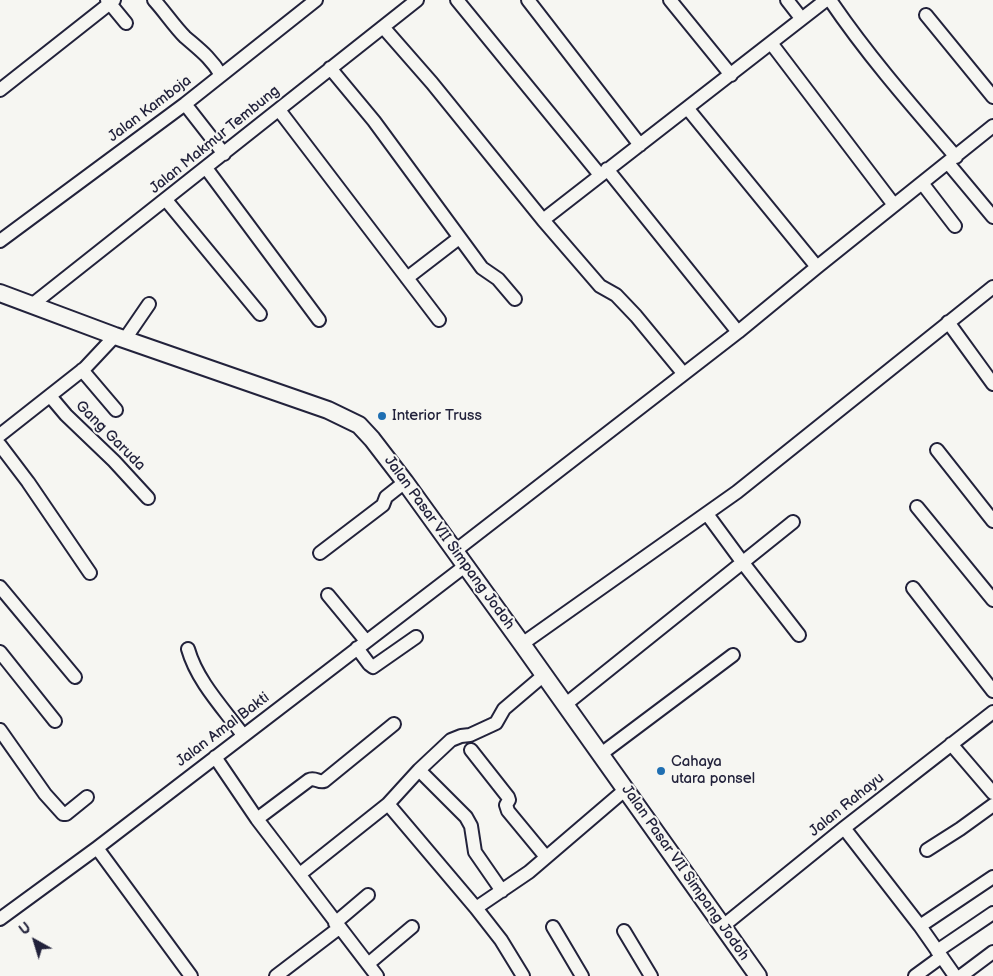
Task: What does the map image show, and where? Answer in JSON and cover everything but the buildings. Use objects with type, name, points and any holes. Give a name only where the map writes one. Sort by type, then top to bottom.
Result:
[{"type":"main road","name":"Jalan Pasar VII Simpang Jodoh","points":[[0,293],[120,338],[328,410],[355,422],[372,439],[455,551],[566,704],[758,976]]},
{"type":"street","points":[[154,0],[184,36],[215,64],[221,75]]},
{"type":"street","name":"Jalan Kamboja","points":[[0,241],[184,104],[316,0]]},
{"type":"street","name":"Jalan Makmur Tembung","points":[[33,304],[417,0]]},
{"type":"street","points":[[458,0],[738,332]]},
{"type":"street","points":[[528,0],[640,146]]},
{"type":"street","points":[[670,0],[731,74]]},
{"type":"street","points":[[786,0],[801,18]]},
{"type":"street","points":[[0,90],[110,1],[126,23]]},
{"type":"street","points":[[543,220],[603,172],[688,109],[821,2],[858,40],[952,160],[993,217]]},
{"type":"street","points":[[926,15],[993,97]]},
{"type":"street","points":[[383,27],[432,83],[543,220],[600,286],[616,295],[636,316],[683,374]]},
{"type":"street","points":[[771,43],[894,205]]},
{"type":"street","points":[[330,68],[374,121],[482,268],[498,279],[515,299]]},
{"type":"street","points":[[184,104],[224,154]]},
{"type":"street","points":[[688,109],[817,267]]},
{"type":"street","points":[[279,110],[439,320]]},
{"type":"street","points":[[455,551],[738,332],[993,126]]},
{"type":"street","points":[[206,168],[319,320]]},
{"type":"street","points":[[922,183],[955,226]]},
{"type":"street","points":[[166,200],[260,314]]},
{"type":"street","points":[[407,278],[459,238]]},
{"type":"street","points":[[522,644],[707,514],[993,287]]},
{"type":"street","points":[[0,435],[120,338],[148,304]]},
{"type":"street","points":[[948,322],[993,384]]},
{"type":"street","points":[[82,370],[116,410]]},
{"type":"street","name":"Gang Garuda","points":[[50,396],[66,415],[114,461],[148,498]]},
{"type":"street","points":[[0,445],[28,482],[90,573]]},
{"type":"street","points":[[937,450],[993,521]]},
{"type":"street","points":[[320,553],[383,505],[386,497],[404,482]]},
{"type":"street","points":[[917,507],[993,600]]},
{"type":"street","points":[[707,514],[742,563],[799,635]]},
{"type":"street","points":[[566,704],[794,522]]},
{"type":"street","name":"Jalan Amal Bakti","points":[[0,919],[97,848],[465,566]]},
{"type":"street","points":[[0,587],[75,676]]},
{"type":"street","points":[[913,588],[993,691]]},
{"type":"street","points":[[328,595],[362,645],[369,664],[374,667],[416,637]]},
{"type":"street","points":[[188,649],[200,678],[243,735]]},
{"type":"street","points":[[0,652],[55,721]]},
{"type":"street","points":[[601,754],[733,654]]},
{"type":"street","points":[[300,874],[388,804],[419,770],[451,740],[470,735],[496,722],[507,706],[544,675]]},
{"type":"street","name":"Jalan Rahayu","points":[[723,926],[844,828],[993,712]]},
{"type":"street","points":[[257,819],[309,780],[324,781],[394,724]]},
{"type":"street","points":[[0,730],[45,794],[62,814],[66,814],[87,797]]},
{"type":"street","points":[[951,744],[993,793]]},
{"type":"street","points":[[471,750],[508,797],[509,800],[506,805],[508,811],[546,857]]},
{"type":"street","points":[[215,757],[257,819],[377,976]]},
{"type":"street","points":[[419,770],[466,817],[471,826],[475,852],[502,891]]},
{"type":"street","points":[[476,908],[519,880],[626,789]]},
{"type":"street","points":[[388,804],[476,908],[515,960],[523,976]]},
{"type":"street","points":[[927,850],[993,805]]},
{"type":"street","points":[[844,828],[920,926],[955,976]]},
{"type":"street","points":[[97,848],[191,976]]},
{"type":"street","points":[[920,926],[993,877]]},
{"type":"street","points":[[276,976],[337,925],[368,895]]},
{"type":"street","points":[[915,976],[939,954],[993,913]]},
{"type":"street","points":[[368,964],[412,927]]},
{"type":"street","points":[[553,927],[582,976]]},
{"type":"street","points":[[624,931],[651,976]]},
{"type":"street","points":[[961,976],[993,952]]},
{"type":"place","name":"Interior Truss","points":[[382,416]]},
{"type":"place","name":"Cahaya utara ponsel","points":[[661,771]]}]
